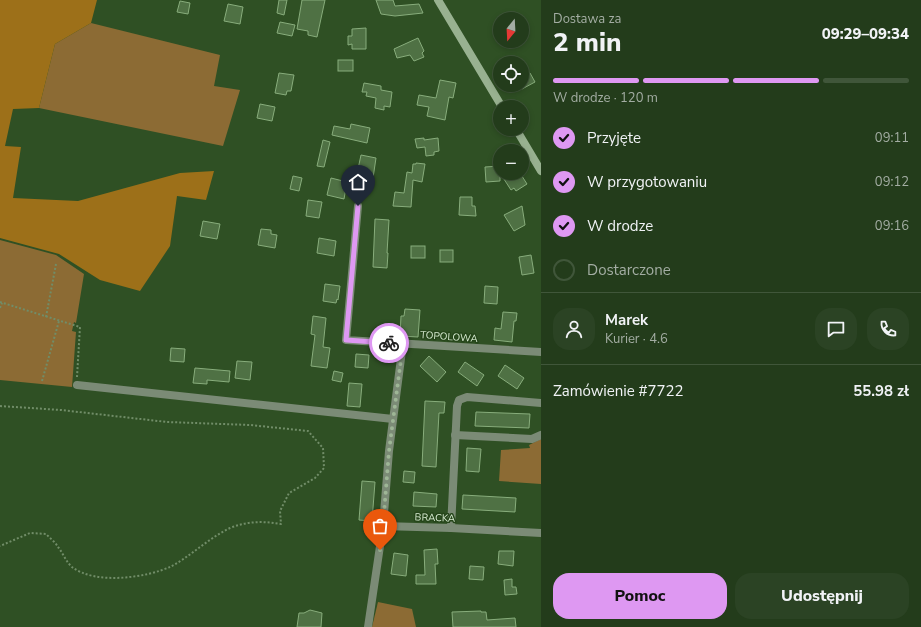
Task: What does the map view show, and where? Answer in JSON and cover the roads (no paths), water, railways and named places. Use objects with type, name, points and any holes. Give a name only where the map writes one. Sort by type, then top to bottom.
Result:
[{"type":"main road","points":[[438,0],[498,100]]},
{"type":"main road","points":[[520,136],[541,171]]},
{"type":"street","name":"TOPOLOWA","points":[[358,206],[346,340],[541,352]]},
{"type":"street","points":[[368,627],[383,526],[393,419],[403,344]]},
{"type":"street","points":[[77,385],[393,419]]},
{"type":"street","points":[[451,528],[457,406],[459,400],[467,397],[541,403]]},
{"type":"street","points":[[456,435],[532,438],[541,435]]},
{"type":"street","name":"BRACKA","points":[[383,526],[451,528],[541,534]]}]
